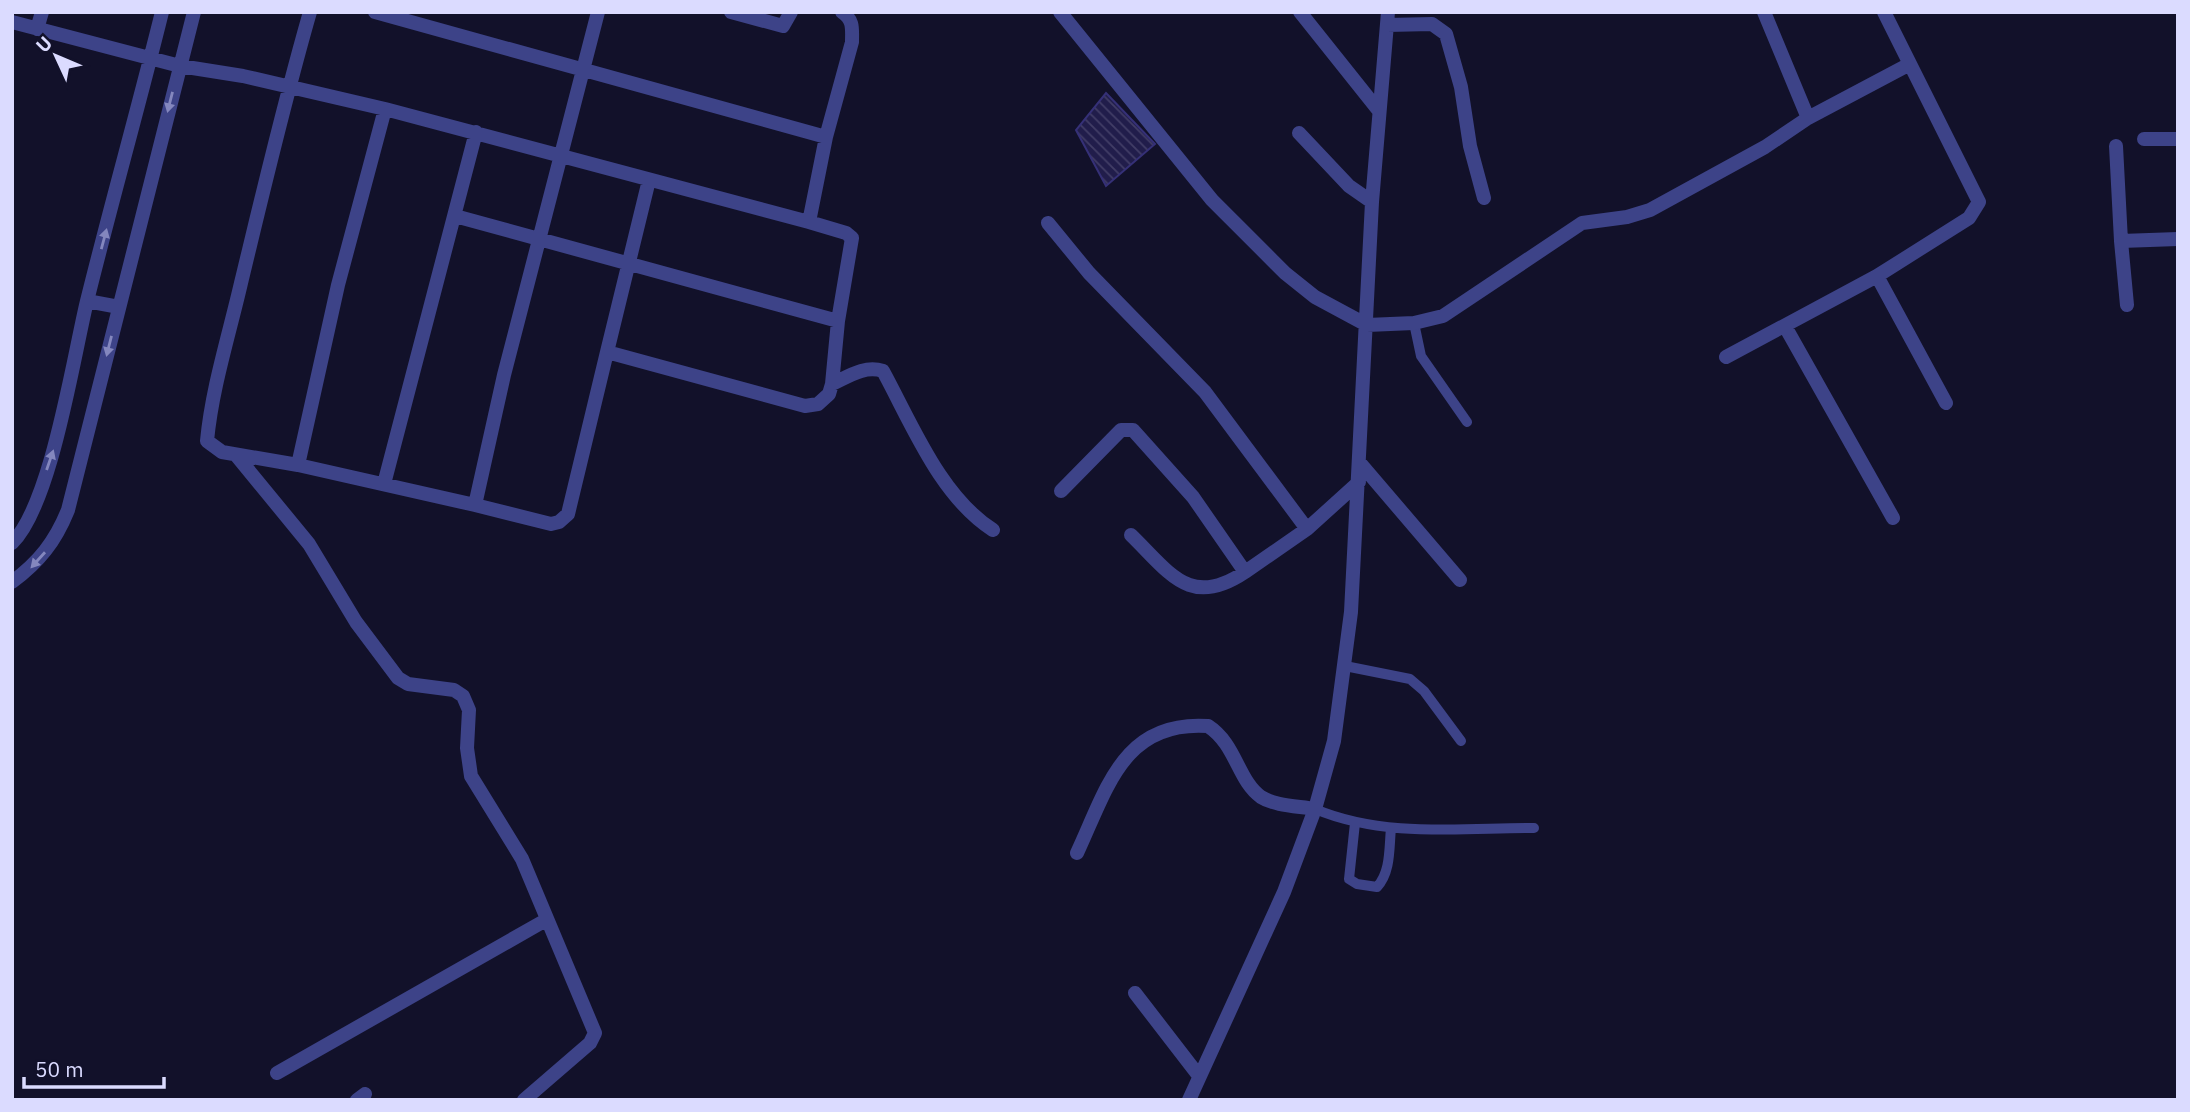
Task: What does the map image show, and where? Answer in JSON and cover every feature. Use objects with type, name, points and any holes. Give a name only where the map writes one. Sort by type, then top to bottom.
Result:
[{"type":"street","points":[[37,29],[42,12]]},
{"type":"street","points":[[12,543],[30,517],[53,450],[87,301],[162,12]]},
{"type":"street","points":[[12,582],[35,565],[58,536],[68,510],[194,12]]},
{"type":"street","points":[[310,12],[288,87],[208,429],[207,441],[212,447],[236,456],[298,465],[551,524],[559,522],[568,514],[649,180]]},
{"type":"street","points":[[375,12],[826,137]]},
{"type":"street","points":[[475,505],[538,241],[598,12]]},
{"type":"street","points":[[731,12],[783,26],[791,12]]},
{"type":"street","points":[[809,222],[826,137],[852,42],[853,26],[849,17],[842,12]]},
{"type":"street","points":[[1060,12],[1212,201],[1315,298],[1367,325],[1414,323],[1443,316],[1582,223],[1628,217],[1650,210],[1765,147],[1808,118],[1908,65]]},
{"type":"street","points":[[1300,12],[1380,111]]},
{"type":"street","points":[[1764,12],[1808,118]]},
{"type":"street","points":[[1726,357],[1786,328],[1877,276],[1969,218],[1979,202],[1908,65],[1884,12]]},
{"type":"street","points":[[1189,1100],[1284,892],[1315,809],[1334,741],[1345,666],[1359,482],[1372,202],[1388,18],[1432,24],[1446,34],[1461,88],[1470,146],[1484,198]]},
{"type":"street","points":[[12,22],[180,65],[385,109],[562,153],[649,180],[809,222],[846,233],[852,238],[838,321],[832,384],[829,394],[818,404],[805,406],[607,352]]},
{"type":"street","points":[[298,465],[338,285],[385,109]]},
{"type":"street","points":[[384,484],[476,132]]},
{"type":"street","points":[[1299,133],[1349,186],[1372,202]]},
{"type":"street","points":[[2144,139],[2178,139]]},
{"type":"street","points":[[2116,146],[2127,304]]},
{"type":"street","points":[[455,216],[538,241],[838,321]]},
{"type":"street","points":[[1048,223],[1089,273],[1205,392],[1307,529]]},
{"type":"street","points":[[2121,242],[2178,239]]},
{"type":"street","points":[[1877,276],[1946,403]]},
{"type":"street","points":[[87,301],[119,307]]},
{"type":"street","points":[[1786,328],[1894,518]]},
{"type":"street","points":[[832,384],[873,368],[883,371],[947,483],[970,513],[993,530]]},
{"type":"street","points":[[1061,491],[1121,430],[1133,430],[1193,497],[1245,572]]},
{"type":"street","points":[[236,456],[309,544],[356,622],[398,678],[408,684],[454,691],[463,696],[468,710],[467,748],[471,776],[522,859],[595,1033],[590,1043],[524,1100]]},
{"type":"street","points":[[1360,463],[1460,580]]},
{"type":"street","points":[[1131,535],[1181,580],[1200,589],[1216,589],[1307,529],[1359,482]]},
{"type":"street","points":[[1077,853],[1116,771],[1148,736],[1170,729],[1208,726],[1230,746],[1253,789],[1261,796],[1315,809]]},
{"type":"street","points":[[277,1073],[546,920]]},
{"type":"street","points":[[1135,993],[1199,1076]]},
{"type":"lane","points":[[1414,323],[1421,356],[1467,422]]},
{"type":"lane","points":[[1345,666],[1410,679],[1424,691],[1461,741]]},
{"type":"lane","points":[[1315,809],[1355,822],[1391,828],[1534,828]]},
{"type":"lane","points":[[1355,822],[1348,868],[1349,879],[1357,884],[1377,887],[1387,873],[1391,828]]},
{"type":"building","points":[[1106,93],[1155,144],[1106,186],[1076,130]]}]
